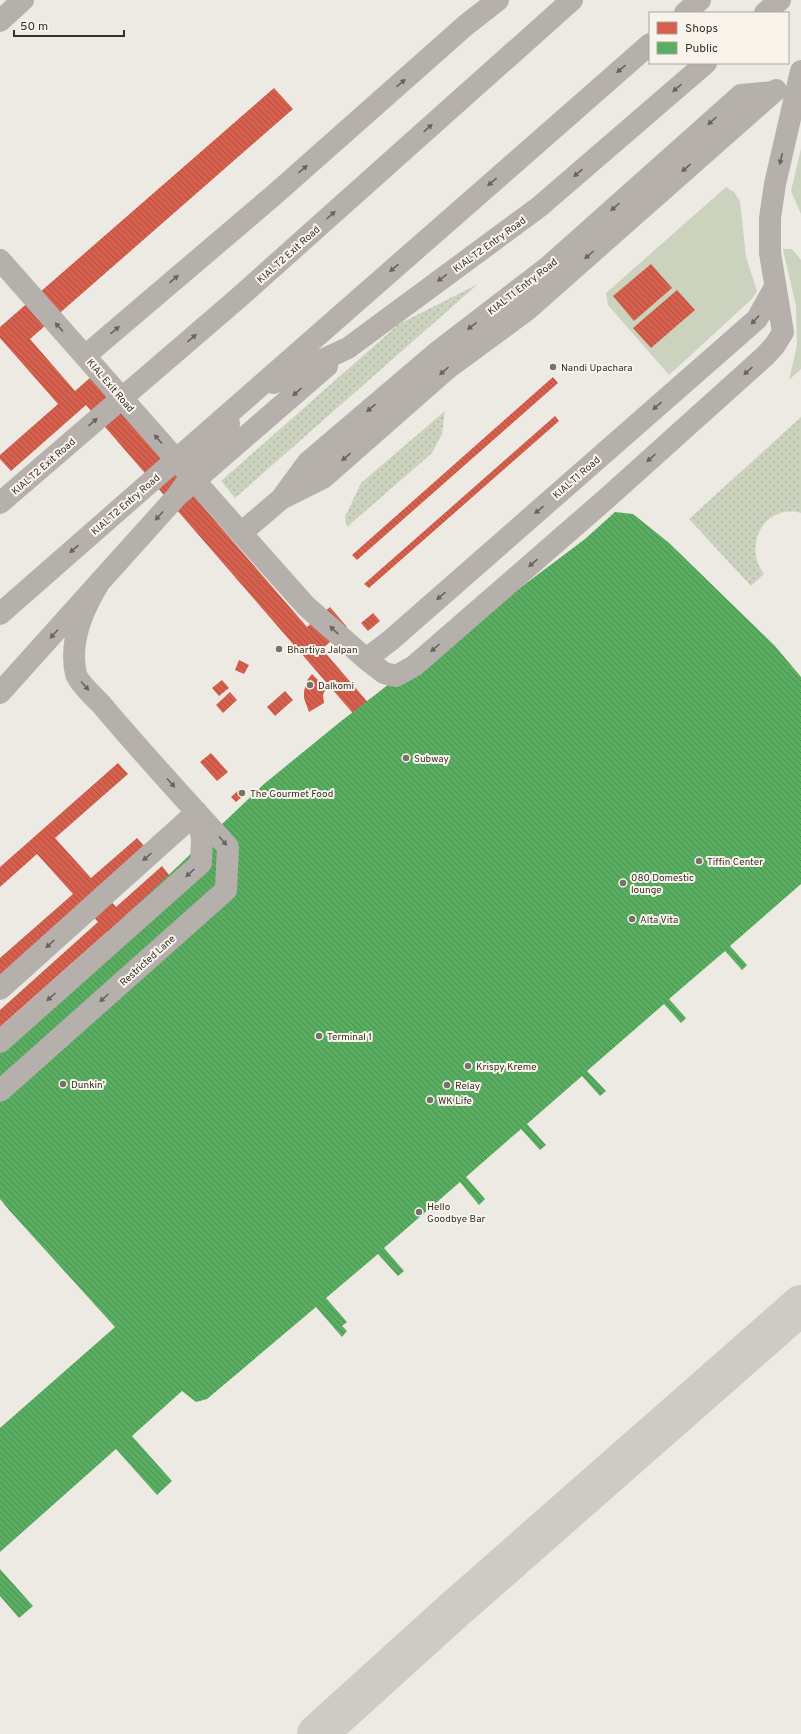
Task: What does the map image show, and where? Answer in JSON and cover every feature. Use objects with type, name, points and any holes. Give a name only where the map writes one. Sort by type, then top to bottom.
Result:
[{"type":"main road","points":[[0,21],[23,0]]},
{"type":"main road","points":[[85,356],[274,195],[466,25],[498,0]]},
{"type":"main road","name":"KIAL T2 Exit Road","points":[[0,503],[236,300],[572,0]]},
{"type":"main road","points":[[686,12],[700,0]]},
{"type":"main road","points":[[766,12],[780,0]]},
{"type":"main road","name":"KIAL T2 Entry Road","points":[[0,614],[649,45]]},
{"type":"main road","name":"KIAL T2 Entry Road","points":[[177,496],[250,394],[348,348],[539,206],[705,64]]},
{"type":"main road","name":"KIAL T1 Entry Road","points":[[241,533],[281,499],[308,462],[436,352],[548,267],[741,95],[773,92],[801,71]]},
{"type":"main road","name":"KIAL T1 Entry Road","points":[[366,659],[384,673],[396,676],[414,666],[606,499],[759,361],[775,344],[783,332],[770,253],[770,218],[775,184],[801,71]]},
{"type":"main road","name":"KIAL Exit Road","points":[[0,260],[241,533]]},
{"type":"main road","name":"KIAL T1 Road","points":[[366,659],[391,640],[757,319],[775,287]]},
{"type":"main road","points":[[0,693],[177,496],[348,348]]},
{"type":"main road","points":[[241,533],[306,606],[366,659]]},
{"type":"main road","name":"Restricted Lane","points":[[0,1091],[226,890],[228,846],[76,676],[75,659],[78,626],[83,612],[98,585]]},
{"type":"main road","points":[[0,989],[197,812]]},
{"type":"main road","points":[[0,1042],[201,863],[202,838],[197,812]]},
{"type":"green space","points":[[801,149],[801,214],[791,191]]},
{"type":"green space","points":[[726,187],[734,192],[740,201],[746,257],[757,291],[752,299],[669,375],[608,305],[606,293]]},
{"type":"green space","points":[[783,249],[792,249],[801,260],[801,369],[789,380],[797,345],[796,306]]},
{"type":"green space","points":[[478,284],[235,498],[221,481],[399,324]]},
{"type":"green space","points":[[445,411],[442,434],[432,453],[347,527],[345,517],[361,483]]},
{"type":"green space","points":[[801,417],[801,513],[788,512],[777,514],[768,520],[761,529],[757,539],[755,551],[758,563],[764,574],[751,586],[689,519]]},
{"type":"building: Shops","points":[[274,88],[293,109],[30,339],[75,391],[91,377],[307,627],[330,607],[347,627],[322,649],[378,714],[364,726],[86,405],[11,471],[0,459],[0,455],[58,404],[0,338],[0,327]]},
{"type":"building: Shops","points":[[651,264],[672,288],[634,321],[613,296]]},
{"type":"building: Shops","points":[[677,290],[695,310],[651,348],[633,328]]},
{"type":"building: Shops","points":[[553,377],[558,383],[357,560],[352,555]]},
{"type":"building: Shops","points":[[555,416],[559,421],[369,588],[364,584]]},
{"type":"building: Shops","points":[[373,613],[380,621],[368,631],[361,623]]},
{"type":"building: Shops","points":[[239,660],[249,665],[244,674],[235,670]]},
{"type":"building: Shops","points":[[312,674],[326,688],[323,695],[324,703],[309,712],[304,698],[304,691],[308,679]]},
{"type":"building: Shops","points":[[222,680],[229,688],[219,696],[212,688]]},
{"type":"building: Shops","points":[[285,691],[293,700],[275,716],[267,707]]},
{"type":"building: Shops","points":[[230,692],[237,700],[223,713],[216,705]]},
{"type":"building: Shops","points":[[211,753],[228,772],[217,781],[200,762]]},
{"type":"building: Shops","points":[[118,763],[128,774],[55,838],[91,878],[137,838],[145,847],[99,887],[116,907],[162,866],[170,876],[125,916],[135,928],[117,944],[107,932],[0,1027],[0,1010],[98,922],[81,903],[0,975],[0,958],[73,894],[37,854],[0,887],[0,867]]},
{"type":"building: Shops","points":[[240,789],[245,794],[236,802],[231,797]]},
{"type":"building: Public","name":"Terminal 1","points":[[615,512],[633,514],[668,542],[775,646],[801,677],[801,884],[730,946],[747,965],[742,970],[725,951],[669,999],[686,1018],[681,1023],[664,1004],[587,1071],[606,1091],[600,1096],[582,1076],[527,1124],[546,1145],[540,1150],[521,1129],[466,1177],[485,1199],[479,1205],[460,1182],[384,1248],[404,1271],[398,1276],[378,1254],[326,1298],[347,1322],[342,1326],[347,1331],[342,1337],[316,1307],[207,1399],[196,1402],[182,1391],[132,1436],[172,1481],[157,1495],[116,1449],[0,1552],[0,1428],[115,1327],[0,1199],[0,1049],[93,947],[264,784],[340,722],[464,626],[500,603],[585,539]]},
{"type":"building: Public","points":[[0,1569],[33,1606],[19,1618],[0,1596]]},
{"type":"taxiway","points":[[317,1734],[454,1610],[801,1305]]},
{"type":"place","name":"Nandi Upachara","points":[[553,367]]},
{"type":"place","name":"Bhartiya Jalpan","points":[[279,649]]},
{"type":"place","name":"Dalkomi","points":[[310,685]]},
{"type":"place","name":"Subway","points":[[406,758]]},
{"type":"place","name":"The Gourmet Food","points":[[242,793]]},
{"type":"place","name":"Tiffin Center","points":[[699,861]]},
{"type":"place","name":"080 Domestic lounge","points":[[623,883]]},
{"type":"place","name":"Alta Vita","points":[[632,919]]},
{"type":"place","name":"Terminal 1","points":[[319,1036]]},
{"type":"place","name":"Krispy Kreme","points":[[468,1066]]},
{"type":"place","name":"Dunkin'","points":[[63,1084]]},
{"type":"place","name":"Relay","points":[[447,1085]]},
{"type":"place","name":"WK Life","points":[[430,1100]]},
{"type":"place","name":"Hello Goodbye Bar","points":[[419,1212]]}]
